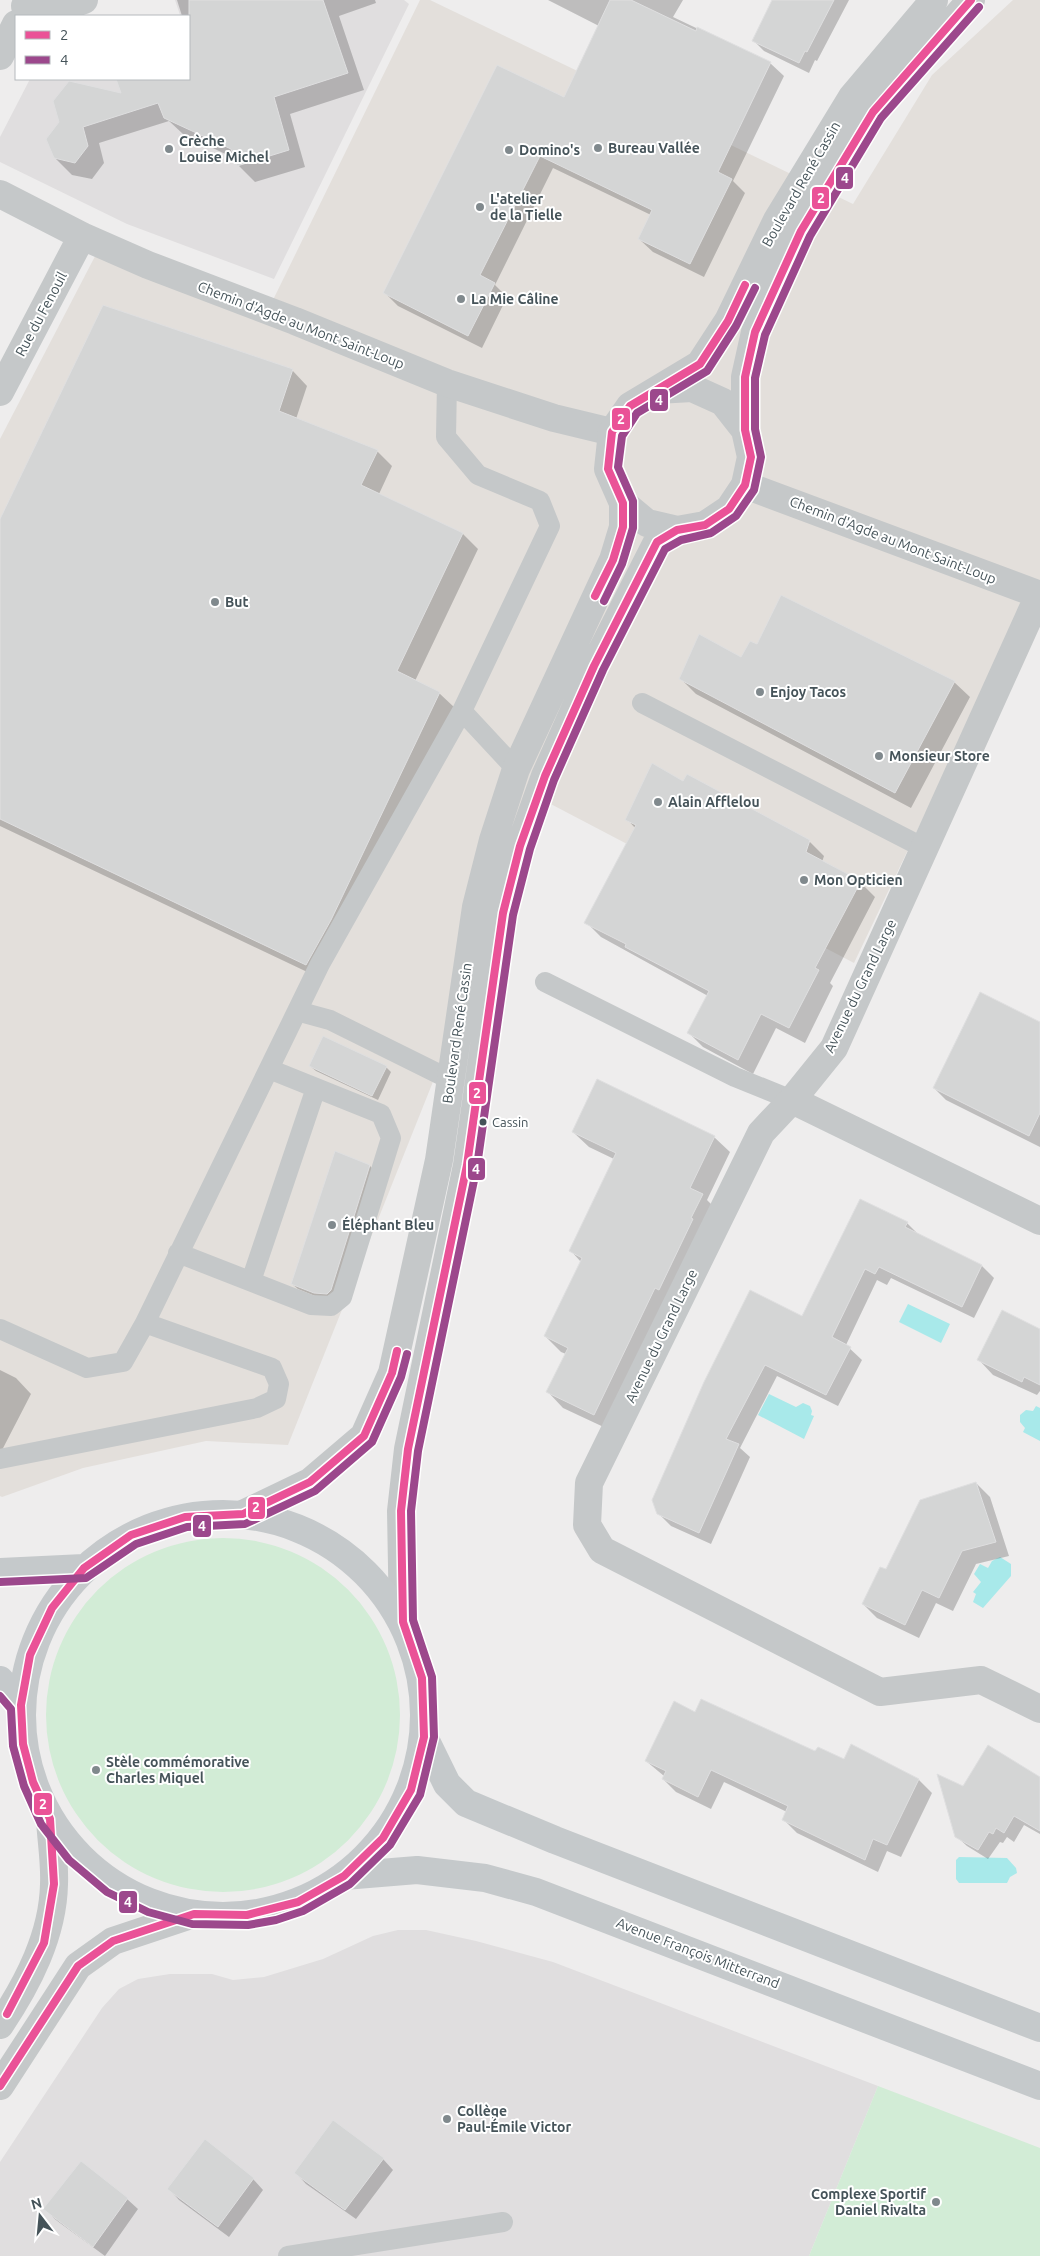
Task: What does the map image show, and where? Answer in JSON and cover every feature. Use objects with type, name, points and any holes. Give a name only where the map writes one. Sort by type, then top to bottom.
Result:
[{"type":"main road","points":[[243,1514],[292,1525],[337,1548],[374,1581],[403,1622],[422,1678],[424,1736],[410,1790],[383,1838],[344,1876],[298,1902],[273,1910],[247,1915],[194,1914],[151,1903],[111,1883],[77,1854],[50,1819],[33,1782],[23,1744],[21,1705],[30,1655],[52,1608],[84,1568],[131,1535],[185,1517],[243,1514]]},
{"type":"main road","points":[[0,1572],[84,1568]]},
{"type":"main road","points":[[0,1680],[21,1705]]},
{"type":"main road","points":[[424,1736],[447,1784],[466,1803],[565,1844],[1040,2028]]},
{"type":"main road","name":"Avenue François Mitterrand","points":[[344,1876],[418,1870],[485,1878],[536,1892],[1040,2086]]},
{"type":"street","points":[[22,12],[64,7],[84,0]]},
{"type":"street","name":"Boulevard René Cassin","points":[[657,390],[700,364],[728,321],[777,220],[852,97],[934,0]]},
{"type":"street","name":"Boulevard René Cassin","points":[[745,430],[745,377],[755,332],[801,230],[873,112],[971,0]]},
{"type":"street","points":[[0,56],[15,26]]},
{"type":"street","name":"Chemin d'Agde au Mont Saint-Loup","points":[[0,194],[82,236],[148,265],[295,320],[447,383],[554,418],[612,432]]},
{"type":"street","name":"Rue du Fenouil","points":[[0,392],[82,236]]},
{"type":"street","points":[[692,388],[723,402],[745,430],[751,457],[745,486],[729,509],[705,525],[677,530],[647,523],[623,503],[608,469],[612,432],[630,406],[657,390],[692,388]]},
{"type":"street","name":"Chemin d'Agde au Mont Saint-Loup","points":[[745,486],[1040,595]]},
{"type":"street","name":"Boulevard René Cassin","points":[[243,1514],[310,1482],[364,1436],[392,1373],[439,1160],[476,907],[493,840],[516,769],[613,560],[623,527],[623,503]]},
{"type":"street","name":"Boulevard René Cassin","points":[[403,1622],[401,1510],[408,1449],[467,1165],[505,903],[520,846],[545,776],[594,666],[657,542],[677,530]]},
{"type":"street","name":"Avenue du Grand Large","points":[[1040,595],[834,1048],[792,1100],[761,1133],[593,1474],[589,1483],[587,1525],[602,1550],[880,1692],[981,1680],[1040,1709]]},
{"type":"street","points":[[792,1100],[1040,1221]]},
{"type":"street","points":[[0,2025],[17,1997],[44,1943],[54,1884],[50,1819]]},
{"type":"street","points":[[0,2086],[78,1966],[113,1941],[194,1914]]},
{"type":"lane","points":[[0,1329],[86,1368],[123,1362],[146,1323],[320,964],[462,711],[550,526],[540,501],[478,475],[446,437],[447,383]]},
{"type":"lane","points":[[1040,589],[1040,595]]},
{"type":"lane","points":[[642,703],[924,848]]},
{"type":"lane","points":[[462,711],[516,769]]},
{"type":"lane","points":[[545,982],[735,1077],[792,1100]]},
{"type":"lane","points":[[297,1011],[330,1020],[451,1080]]},
{"type":"lane","points":[[178,1254],[311,1305],[330,1306],[342,1297],[390,1138],[381,1114],[269,1069]]},
{"type":"lane","points":[[251,1281],[316,1088]]},
{"type":"lane","points":[[0,1458],[257,1408],[276,1400],[279,1384],[272,1368],[146,1323]]},
{"type":"lane","points":[[288,2256],[503,2222]]},
{"type":"shaded area","name":"Crèche Louise Michel","points":[[175,0],[404,0],[409,4],[274,279],[127,224],[0,162],[0,137],[29,80],[190,80],[190,15],[180,15]]},
{"type":"shaded area","points":[[420,0],[430,0],[853,204],[932,75],[1013,0],[1040,0],[1040,602],[1019,617],[854,963],[545,801],[288,1445],[206,1441],[83,1468],[2,1497],[0,1496],[0,439],[104,239],[272,302]]},
{"type":"shaded area","name":"Collège Paul-Émile Victor","points":[[398,1930],[426,1930],[476,1941],[553,1962],[878,2086],[809,2256],[0,2256],[0,2162],[102,2008],[119,1989],[138,1979],[170,1974],[212,1974],[233,1980],[264,1977],[323,1959],[373,1936]]},
{"type":"green space","points":[[223,1538],[258,1541],[291,1551],[321,1568],[348,1590],[370,1617],[387,1647],[397,1680],[400,1715],[397,1750],[387,1783],[370,1813],[348,1840],[321,1862],[291,1879],[258,1889],[223,1892],[188,1889],[155,1879],[125,1862],[98,1840],[76,1813],[59,1783],[49,1750],[46,1715],[49,1680],[59,1647],[76,1617],[98,1590],[125,1568],[155,1551],[188,1541]]},
{"type":"green space","name":"Complexe Sportif Daniel Rivalta","points":[[878,2086],[1040,2148],[1040,2256],[809,2256]]},
{"type":"water","points":[[908,1304],[950,1324],[941,1343],[899,1322]]},
{"type":"water","points":[[769,1394],[796,1407],[803,1403],[810,1406],[811,1415],[814,1416],[804,1439],[758,1415]]},
{"type":"water","points":[[1036,1406],[1040,1408],[1040,1441],[1023,1432],[1025,1428],[1020,1422],[1020,1415],[1026,1410],[1033,1411]]},
{"type":"water","points":[[1000,1557],[1011,1564],[1011,1576],[983,1608],[973,1602],[976,1594],[973,1592],[981,1582],[974,1574],[980,1564],[988,1568],[992,1561]]},
{"type":"water","points":[[959,1857],[1007,1858],[1016,1868],[1017,1873],[1010,1877],[1007,1883],[959,1883],[956,1879],[956,1860]]},
{"type":"building","points":[[189,0],[323,0],[348,73],[274,97],[289,150],[237,166],[231,149],[164,118],[158,103],[83,127],[88,146],[75,163],[54,158],[46,139],[59,122],[53,101],[69,81],[121,93],[116,80],[190,80]]},
{"type":"building","points":[[610,0],[631,0],[696,31],[697,27],[771,62],[718,172],[732,179],[690,264],[638,239],[652,210],[540,156],[480,275],[495,283],[468,336],[383,293],[497,65],[564,97]]},
{"type":"building","points":[[772,0],[834,0],[807,52],[805,51],[799,63],[752,41]]},
{"type":"building","name":"But","points":[[103,305],[293,369],[279,411],[378,450],[361,485],[463,533],[397,671],[440,692],[331,920],[306,965],[0,819],[0,519]]},
{"type":"building","points":[[781,595],[955,681],[895,793],[679,679],[699,634],[741,657],[750,641],[757,644]]},
{"type":"building","points":[[652,763],[683,781],[687,774],[810,840],[806,852],[861,881],[815,968],[819,970],[789,1028],[761,1014],[738,1060],[687,1033],[709,991],[625,947],[626,944],[584,923],[636,825],[625,820]]},
{"type":"building","points":[[980,992],[1040,1022],[1040,1113],[1029,1136],[933,1088]]},
{"type":"building","points":[[323,1036],[387,1066],[372,1096],[309,1066]]},
{"type":"building","points":[[597,1079],[715,1136],[690,1188],[703,1194],[691,1218],[693,1219],[659,1290],[655,1288],[594,1415],[546,1392],[568,1348],[544,1336],[582,1258],[569,1251],[616,1153],[572,1132]]},
{"type":"building","name":"Éléphant Bleu","points":[[335,1151],[370,1165],[331,1290],[327,1294],[314,1293],[291,1284]]},
{"type":"building","points":[[860,1199],[908,1222],[905,1227],[982,1265],[962,1307],[879,1267],[875,1274],[865,1269],[832,1337],[851,1347],[826,1395],[765,1365],[726,1439],[739,1444],[699,1533],[657,1514],[652,1500],[704,1382],[750,1290],[802,1316]]},
{"type":"building","points":[[1002,1310],[1040,1329],[1040,1385],[1024,1377],[1022,1382],[977,1360]]},
{"type":"building","points":[[976,1482],[996,1542],[962,1551],[939,1598],[922,1590],[905,1625],[862,1604],[880,1567],[886,1569],[920,1500]]},
{"type":"building","points":[[701,1699],[815,1751],[818,1747],[844,1759],[851,1744],[919,1779],[887,1845],[873,1839],[865,1860],[782,1820],[788,1806],[711,1770],[698,1797],[662,1779],[666,1771],[645,1761],[674,1701],[695,1712]]},
{"type":"building","points":[[988,1745],[1040,1777],[1040,1831],[1014,1816],[1004,1833],[996,1828],[993,1834],[989,1832],[978,1850],[955,1837],[937,1774],[963,1786]]},
{"type":"building","points":[[333,2120],[384,2158],[345,2210],[294,2173]]},
{"type":"building","points":[[205,2139],[254,2178],[218,2227],[167,2189]]},
{"type":"building","points":[[81,2161],[128,2198],[93,2247],[43,2209]]},
{"type":"transit line","name":"2","points":[[0,2086],[78,1966],[113,1941],[194,1914],[247,1915],[298,1902],[344,1876],[383,1838],[411,1790],[424,1737],[422,1678],[403,1622],[401,1511],[408,1449],[467,1165],[503,913],[520,846],[545,776],[594,666],[657,542],[677,530],[705,525],[729,509],[745,485],[751,457],[745,430],[745,377],[755,332],[801,231],[873,112],[971,0]]},
{"type":"transit line","name":"4","points":[[0,1696],[11,1709],[13,1746],[24,1786],[41,1824],[69,1860],[107,1892],[148,1912],[192,1924],[248,1925],[276,1920],[303,1911],[350,1884],[390,1845],[420,1795],[434,1737],[432,1677],[413,1620],[411,1511],[418,1451],[477,1166],[513,915],[530,849],[554,780],[603,670],[665,549],[681,540],[711,533],[736,516],[754,490],[761,457],[755,429],[755,378],[765,335],[810,236],[881,118],[979,7]]},
{"type":"transit line","name":"2","points":[[595,596],[613,560],[623,527],[623,503],[608,469],[612,432],[630,406],[700,364],[728,321],[745,285]]},
{"type":"transit line","name":"4","points":[[604,601],[622,564],[633,528],[633,501],[618,467],[622,436],[637,413],[707,371],[736,326],[755,288]]},
{"type":"transit line","name":"2","points":[[7,2014],[44,1943],[54,1884],[50,1819],[33,1782],[23,1744],[21,1705],[30,1655],[52,1608],[84,1568],[131,1535],[185,1517],[243,1514],[310,1482],[364,1436],[392,1373],[397,1351]]},
{"type":"transit line","name":"4","points":[[0,1582],[86,1578],[136,1544],[187,1527],[245,1524],[315,1491],[372,1442],[401,1377],[407,1354]]},
{"type":"place","name":"Bureau Vallée","points":[[598,148]]},
{"type":"place","name":"Crèche Louise Michel","points":[[169,149]]},
{"type":"place","name":"Domino's","points":[[509,150]]},
{"type":"place","name":"L'atelier de la Tielle","points":[[480,207]]},
{"type":"place","name":"La Mie Câline","points":[[461,299]]},
{"type":"place","name":"But","points":[[215,602]]},
{"type":"place","name":"Enjoy Tacos","points":[[760,692]]},
{"type":"place","name":"Monsieur Store","points":[[879,756]]},
{"type":"place","name":"Alain Afflelou","points":[[658,802]]},
{"type":"place","name":"Mon Opticien","points":[[804,880]]},
{"type":"place","name":"Cassin","points":[[483,1122]]},
{"type":"place","name":"Éléphant Bleu","points":[[332,1225]]},
{"type":"place","name":"Stèle commémorative Charles Miquel","points":[[96,1770]]},
{"type":"place","name":"Collège Paul-Émile Victor","points":[[447,2119]]},
{"type":"place","name":"Complexe Sportif Daniel Rivalta","points":[[936,2202]]}]
